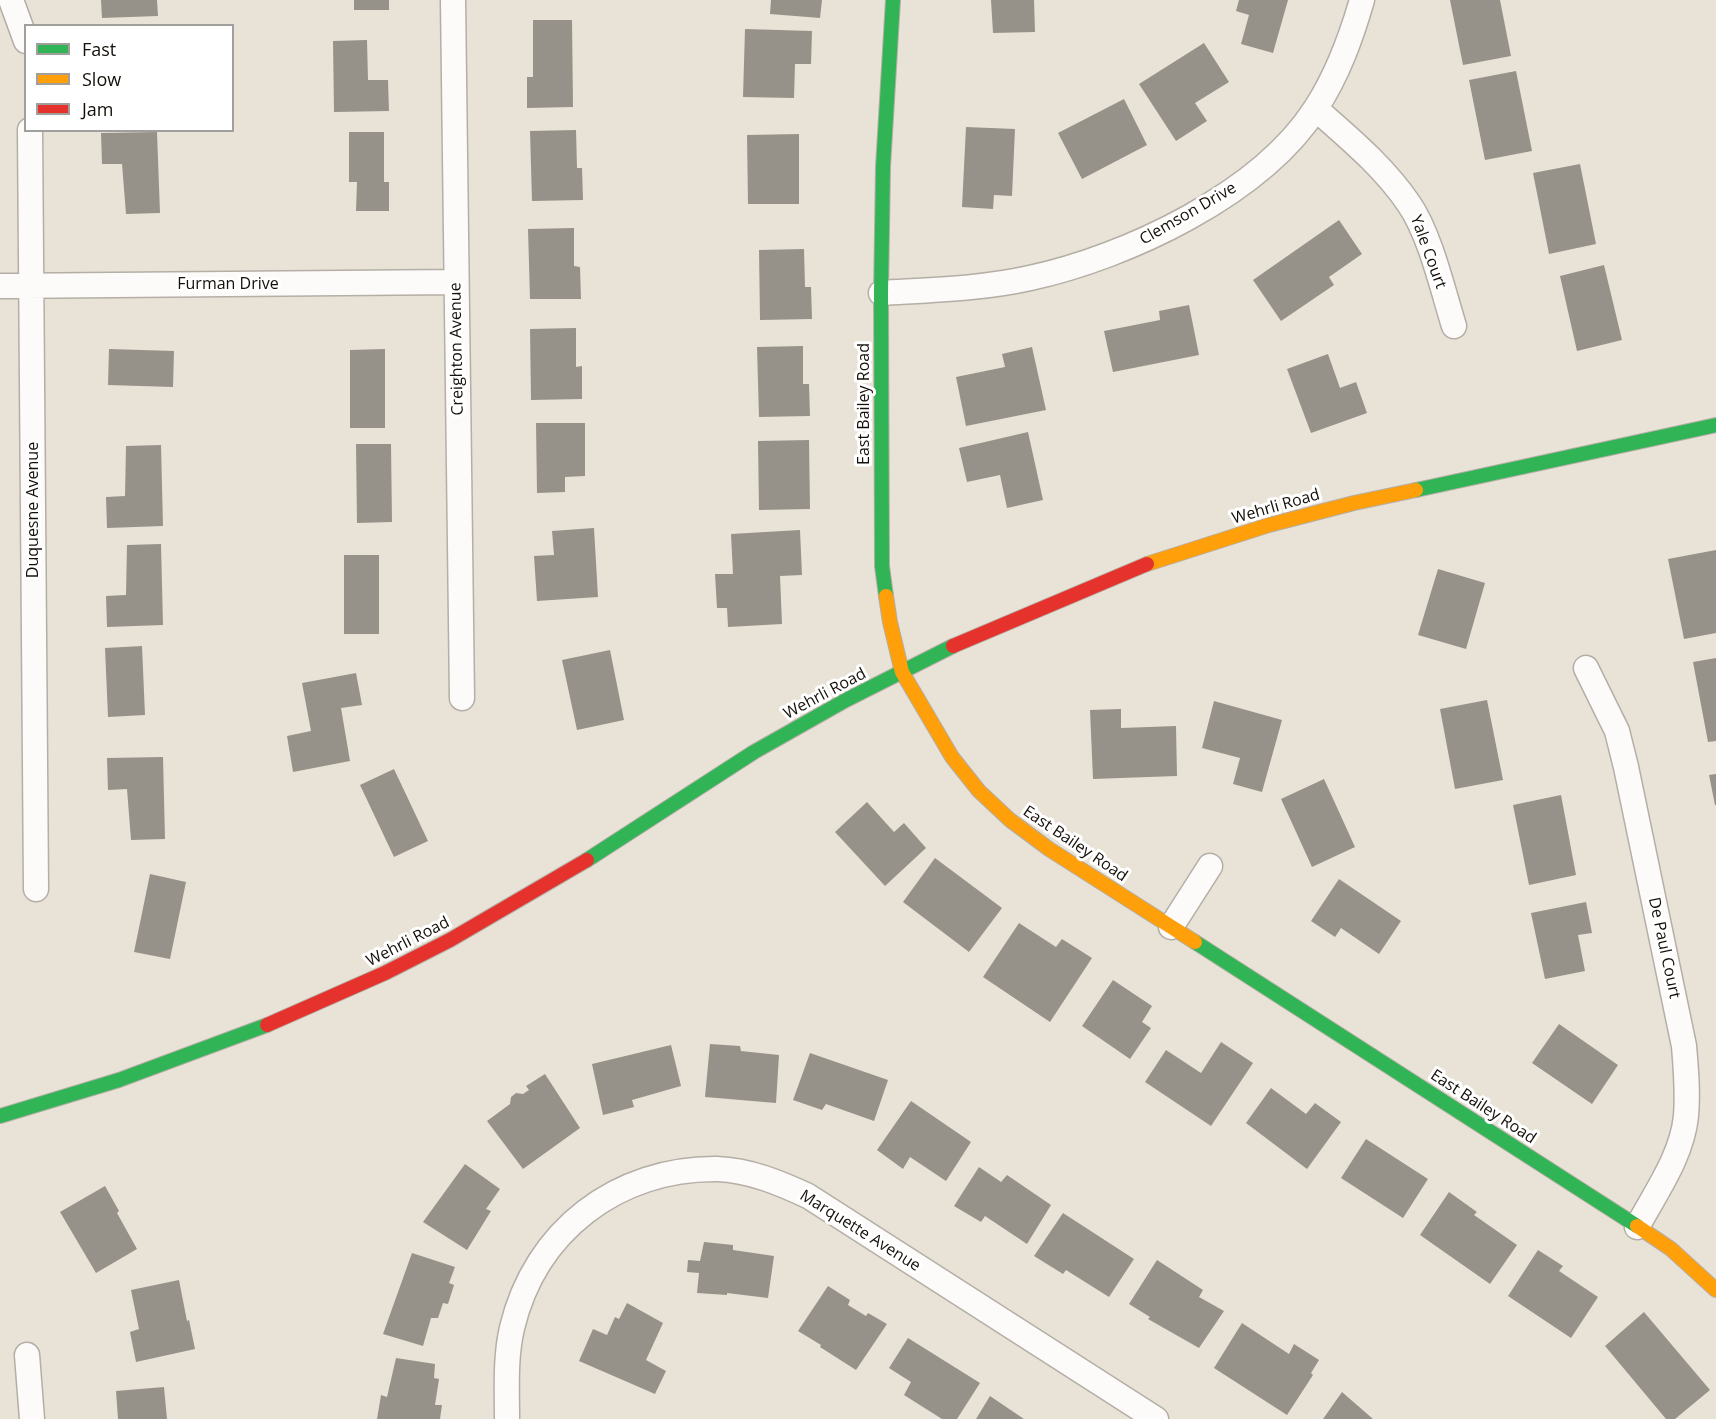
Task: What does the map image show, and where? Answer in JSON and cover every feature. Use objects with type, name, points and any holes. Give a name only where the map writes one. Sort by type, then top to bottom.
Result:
[{"type":"street","points":[[11,0],[24,36]]},
{"type":"street","name":"Creighton Avenue","points":[[453,0],[462,699]]},
{"type":"street","name":"East Bailey Road","points":[[893,0],[883,166],[882,566],[890,622],[902,672],[952,757],[987,798],[1010,820],[1049,849],[1585,1191],[1671,1250],[1716,1290]]},
{"type":"street","name":"Clemson Drive","points":[[881,294],[986,286],[1028,279],[1074,267],[1127,249],[1167,230],[1229,192],[1294,137],[1316,109],[1335,76],[1351,39],[1362,0]]},
{"type":"street","name":"Yale Court","points":[[1316,109],[1374,159],[1411,206],[1428,244],[1454,326]]},
{"type":"street","name":"Duquesne Avenue","points":[[30,132],[36,889]]},
{"type":"street","name":"Furman Drive","points":[[0,286],[456,282]]},
{"type":"street","name":"Wehrli Road","points":[[0,1116],[119,1080],[254,1031],[385,973],[450,940],[594,856],[754,752],[846,700],[951,647],[1143,565],[1269,525],[1354,503],[1716,425]]},
{"type":"street","name":"De Paul Court","points":[[1586,668],[1617,731],[1626,767],[1684,1046],[1687,1079],[1686,1118],[1679,1145],[1670,1167],[1636,1227]]},
{"type":"street","points":[[1171,927],[1210,866]]},
{"type":"street","name":"Marquette Avenue","points":[[507,1419],[506,1372],[512,1330],[520,1301],[542,1258],[570,1224],[583,1212],[620,1189],[674,1172],[718,1169],[737,1171],[778,1182],[808,1196],[1156,1419]]},
{"type":"street","points":[[27,1355],[32,1419]]},
{"type":"building","points":[[101,0],[157,0],[158,16],[102,18]]},
{"type":"building","points":[[354,0],[389,0],[389,10],[354,10]]},
{"type":"building","points":[[771,0],[822,0],[820,18],[770,14]]},
{"type":"building","points":[[991,0],[1034,0],[1035,32],[993,33]]},
{"type":"building","points":[[1239,0],[1288,0],[1273,53],[1241,44],[1249,15],[1236,11]]},
{"type":"building","points":[[1450,0],[1500,0],[1511,56],[1463,65]]},
{"type":"building","points":[[533,20],[572,20],[573,107],[527,108],[527,77],[533,77]]},
{"type":"building","points":[[745,29],[812,31],[811,64],[795,64],[794,98],[743,97]]},
{"type":"building","points":[[367,40],[368,80],[388,80],[389,111],[334,112],[333,41]]},
{"type":"building","points":[[1204,43],[1229,82],[1195,103],[1207,121],[1176,141],[1139,84]]},
{"type":"building","points":[[1516,71],[1532,151],[1485,160],[1469,80]]},
{"type":"building","points":[[1124,99],[1147,145],[1082,179],[1058,133]]},
{"type":"building","points":[[966,127],[1015,129],[1012,196],[994,195],[993,209],[962,207]]},
{"type":"building","points":[[576,130],[577,168],[582,168],[583,200],[532,201],[530,131]]},
{"type":"building","points":[[157,132],[160,213],[126,214],[122,164],[102,164],[101,133]]},
{"type":"building","points":[[349,132],[384,132],[384,182],[389,182],[389,211],[356,211],[357,182],[349,182]]},
{"type":"building","points":[[799,134],[799,204],[748,204],[747,135]]},
{"type":"building","points":[[1580,164],[1596,244],[1549,254],[1533,173]]},
{"type":"building","points":[[1339,220],[1362,254],[1329,277],[1334,285],[1281,321],[1253,280]]},
{"type":"building","points":[[574,228],[574,266],[580,267],[581,299],[530,299],[528,229]]},
{"type":"building","points":[[804,249],[805,287],[811,287],[812,319],[760,320],[759,250]]},
{"type":"building","points":[[1604,265],[1622,340],[1577,351],[1560,276]]},
{"type":"building","points":[[1189,305],[1199,355],[1113,372],[1104,331],[1160,320],[1159,311]]},
{"type":"building","points":[[576,328],[576,367],[582,366],[582,399],[531,400],[530,329]]},
{"type":"building","points":[[803,346],[803,384],[809,384],[810,416],[759,417],[757,347]]},
{"type":"building","points":[[1032,347],[1046,410],[966,426],[956,377],[1005,367],[1002,354]]},
{"type":"building","points":[[109,349],[174,351],[173,387],[108,385]]},
{"type":"building","points":[[385,349],[385,428],[350,428],[350,350]]},
{"type":"building","points":[[1328,354],[1340,388],[1356,382],[1367,413],[1311,433],[1287,369]]},
{"type":"building","points":[[536,423],[585,423],[585,476],[565,477],[565,492],[537,493]]},
{"type":"building","points":[[1028,432],[1043,500],[1007,508],[1000,475],[967,482],[959,448]]},
{"type":"building","points":[[809,440],[810,509],[759,510],[758,441]]},
{"type":"building","points":[[356,444],[391,444],[392,522],[357,523]]},
{"type":"building","points":[[161,445],[163,526],[107,528],[106,497],[125,496],[126,446]]},
{"type":"building","points":[[594,528],[598,597],[537,601],[534,556],[554,555],[552,531]]},
{"type":"building","points":[[800,530],[802,575],[780,576],[782,624],[728,627],[727,608],[717,608],[715,574],[733,574],[731,534]]},
{"type":"building","points":[[161,544],[163,625],[107,627],[106,596],[126,595],[127,545]]},
{"type":"building","points":[[1716,550],[1716,633],[1684,639],[1668,559]]},
{"type":"building","points":[[344,555],[379,555],[379,634],[344,634]]},
{"type":"building","points":[[1438,569],[1485,583],[1466,649],[1418,635]]},
{"type":"building","points":[[142,646],[145,715],[108,717],[105,648]]},
{"type":"building","points":[[610,650],[624,720],[577,730],[562,660]]},
{"type":"building","points":[[1716,658],[1716,741],[1708,742],[1693,662]]},
{"type":"building","points":[[356,673],[362,705],[341,708],[350,761],[293,772],[287,736],[311,731],[302,683]]},
{"type":"building","points":[[1487,700],[1503,780],[1455,789],[1440,709]]},
{"type":"building","points":[[1214,701],[1282,720],[1262,792],[1233,784],[1240,758],[1202,748]]},
{"type":"building","points":[[1121,709],[1121,728],[1176,726],[1177,776],[1093,779],[1090,710]]},
{"type":"building","points":[[163,757],[165,839],[131,840],[127,789],[108,790],[107,758]]},
{"type":"building","points":[[394,769],[428,841],[394,857],[360,785]]},
{"type":"building","points":[[1716,774],[1716,805],[1715,805],[1709,775]]},
{"type":"building","points":[[1324,779],[1355,847],[1312,867],[1281,799]]},
{"type":"building","points":[[1561,795],[1576,875],[1529,885],[1513,805]]},
{"type":"building","points":[[867,802],[894,832],[904,823],[926,848],[885,886],[835,832]]},
{"type":"building","points":[[935,858],[1002,908],[969,952],[903,902]]},
{"type":"building","points":[[150,874],[186,882],[170,959],[134,952]]},
{"type":"building","points":[[1339,879],[1401,921],[1379,954],[1341,928],[1335,937],[1311,921]]},
{"type":"building","points":[[1586,902],[1592,933],[1578,935],[1585,971],[1545,979],[1531,913]]},
{"type":"building","points":[[1019,923],[1056,947],[1062,939],[1092,958],[1050,1022],[983,977]]},
{"type":"building","points":[[1113,980],[1152,1006],[1142,1022],[1151,1028],[1130,1059],[1082,1026]]},
{"type":"building","points":[[1559,1024],[1618,1065],[1592,1104],[1532,1063]]},
{"type":"building","points":[[1221,1042],[1253,1063],[1211,1126],[1145,1082],[1166,1050],[1201,1073]]},
{"type":"building","points":[[710,1044],[740,1046],[741,1051],[779,1055],[776,1103],[705,1097]]},
{"type":"building","points":[[671,1045],[681,1086],[632,1100],[634,1107],[603,1115],[592,1064]]},
{"type":"building","points":[[810,1053],[888,1080],[874,1121],[826,1104],[822,1110],[793,1100]]},
{"type":"building","points":[[545,1074],[580,1128],[523,1169],[487,1121],[510,1104],[511,1097],[516,1093],[523,1094],[529,1090],[526,1086]]},
{"type":"building","points":[[1271,1088],[1306,1114],[1315,1103],[1341,1122],[1307,1169],[1246,1123]]},
{"type":"building","points":[[911,1101],[971,1142],[946,1181],[910,1157],[903,1169],[877,1150]]},
{"type":"building","points":[[1366,1139],[1428,1179],[1403,1218],[1341,1178]]},
{"type":"building","points":[[465,1164],[500,1189],[486,1209],[491,1211],[467,1250],[423,1222]]},
{"type":"building","points":[[979,1167],[1001,1182],[1007,1175],[1051,1205],[1027,1244],[985,1216],[981,1222],[954,1206]]},
{"type":"building","points":[[105,1186],[137,1249],[96,1273],[60,1212]]},
{"type":"building","points":[[1449,1192],[1477,1212],[1474,1215],[1517,1245],[1490,1284],[1420,1235]]},
{"type":"building","points":[[1063,1213],[1134,1259],[1109,1297],[1066,1270],[1063,1274],[1034,1256]]},
{"type":"building","points":[[704,1242],[733,1245],[733,1250],[774,1256],[768,1298],[727,1293],[727,1295],[697,1293],[699,1273],[687,1272],[688,1260],[700,1261]]},
{"type":"building","points":[[1538,1250],[1563,1266],[1559,1271],[1598,1297],[1571,1338],[1508,1296]]},
{"type":"building","points":[[412,1253],[455,1267],[449,1283],[454,1285],[448,1304],[443,1303],[438,1318],[431,1318],[423,1346],[383,1334]]},
{"type":"building","points":[[1157,1260],[1203,1290],[1199,1297],[1224,1311],[1199,1348],[1148,1319],[1150,1317],[1129,1304]]},
{"type":"building","points":[[179,1280],[195,1349],[136,1362],[130,1332],[139,1329],[131,1290]]},
{"type":"building","points":[[828,1286],[850,1300],[848,1305],[866,1316],[868,1313],[887,1324],[856,1370],[798,1331]]},
{"type":"building","points":[[627,1303],[663,1323],[646,1360],[666,1371],[655,1394],[579,1361],[593,1329],[607,1335],[615,1317],[619,1319]]},
{"type":"building","points":[[1644,1312],[1710,1390],[1675,1419],[1666,1419],[1605,1346]]},
{"type":"building","points":[[1242,1323],[1289,1354],[1294,1344],[1319,1360],[1311,1373],[1313,1375],[1287,1415],[1214,1368]]},
{"type":"building","points":[[908,1338],[980,1383],[957,1419],[942,1419],[904,1395],[911,1382],[889,1368]]},
{"type":"building","points":[[396,1358],[435,1364],[434,1378],[439,1379],[435,1405],[442,1405],[440,1419],[377,1419],[381,1395],[387,1397]]},
{"type":"building","points":[[164,1387],[167,1419],[118,1419],[116,1391]]},
{"type":"building","points":[[1342,1392],[1373,1419],[1323,1419]]},
{"type":"building","points":[[990,1396],[1024,1419],[976,1419]]},
{"type":"traffic: fast","points":[[886,596],[882,566],[881,293],[883,167],[893,0]]},
{"type":"traffic: fast","points":[[1416,490],[1716,425]]},
{"type":"traffic: fast","points":[[587,860],[754,752],[846,700],[953,646]]},
{"type":"traffic: fast","points":[[1195,942],[1637,1226]]},
{"type":"traffic: fast","points":[[0,1116],[119,1080],[267,1025]]},
{"type":"traffic: slow","points":[[1147,564],[1269,525],[1416,490]]},
{"type":"traffic: slow","points":[[886,596],[902,672],[952,757],[979,791],[1010,820],[1049,849],[1195,942]]},
{"type":"traffic: slow","points":[[1637,1226],[1671,1249],[1716,1290]]},
{"type":"traffic: jam","points":[[953,646],[1147,564]]},
{"type":"traffic: jam","points":[[267,1025],[385,973],[450,940],[587,860]]}]
